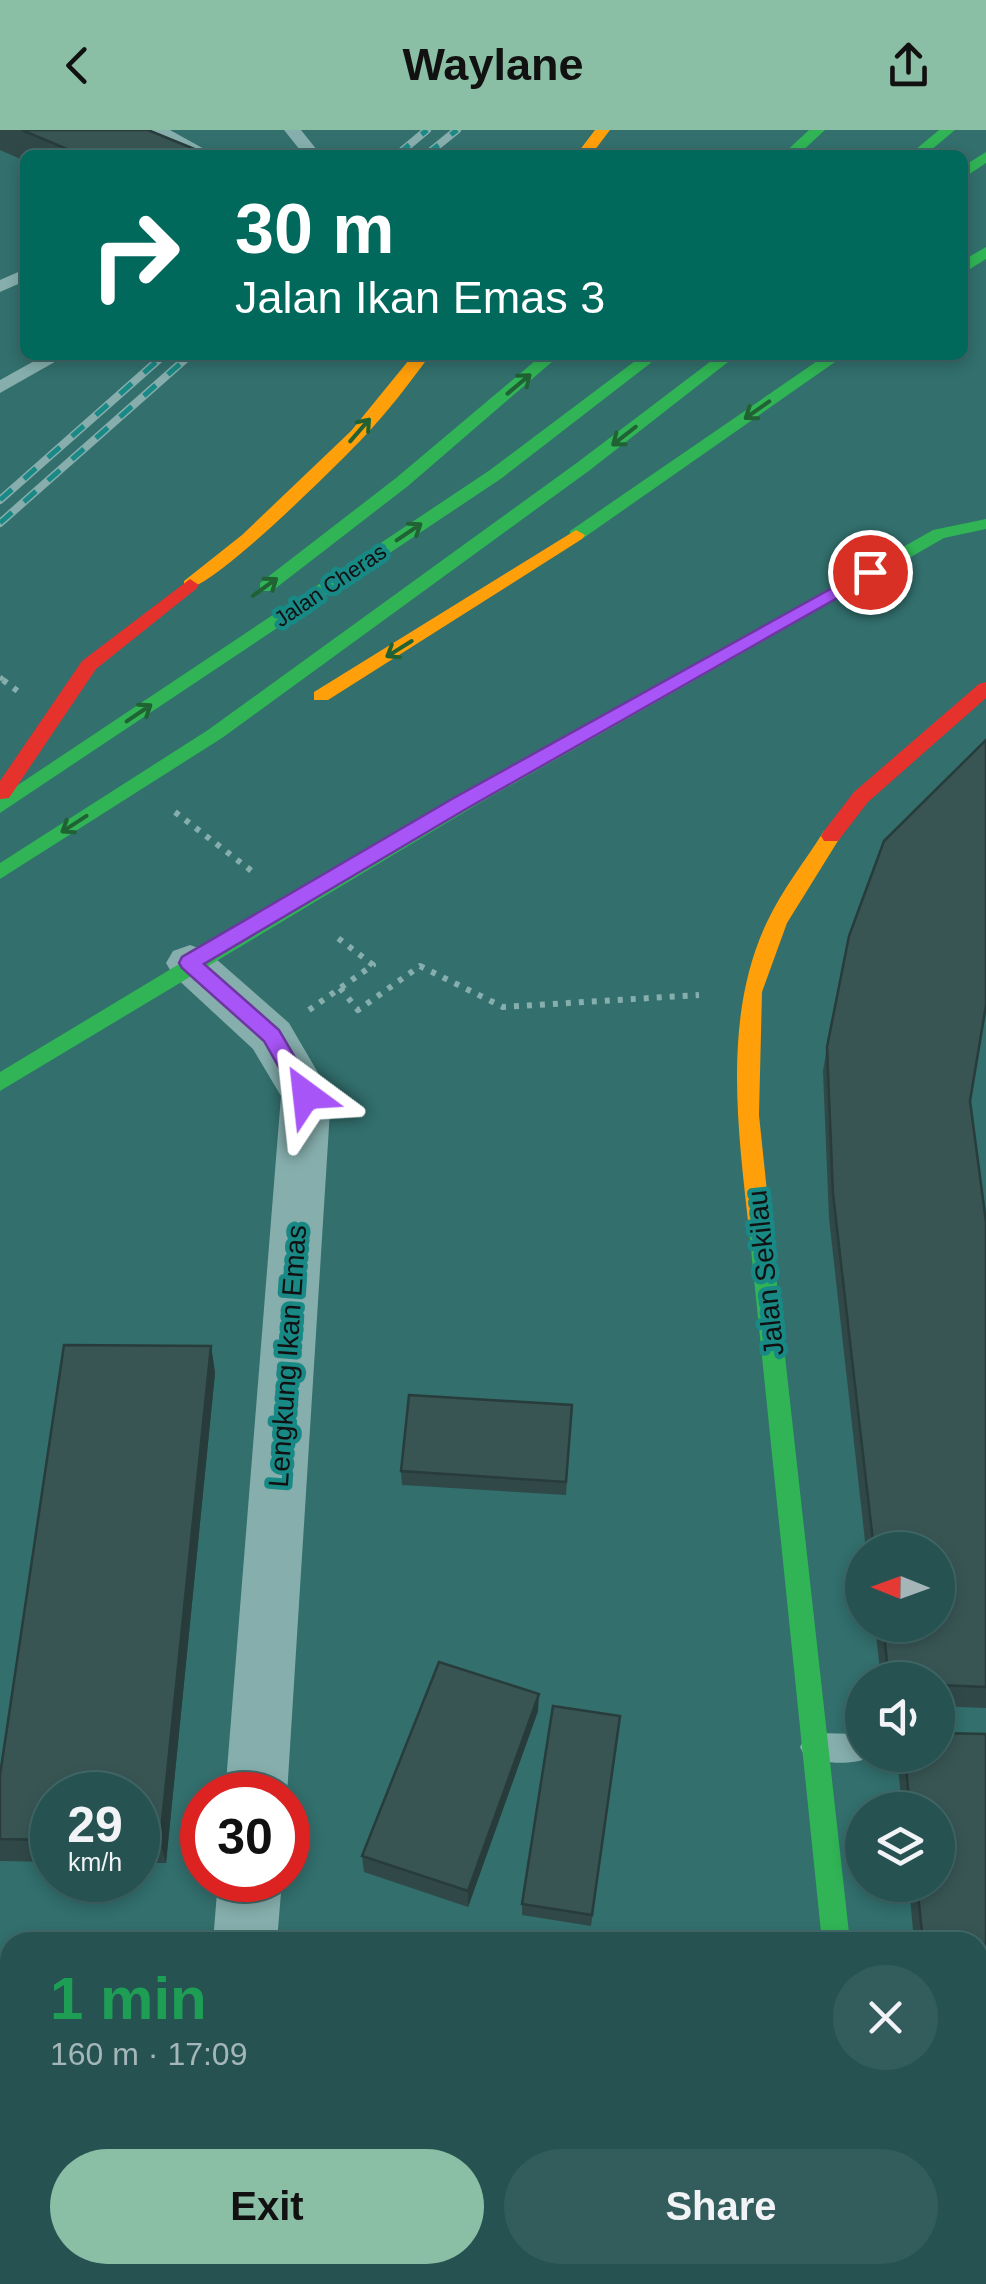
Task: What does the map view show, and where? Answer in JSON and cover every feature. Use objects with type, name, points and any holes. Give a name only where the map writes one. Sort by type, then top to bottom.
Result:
[{"type":"main road","points":[[587,150],[603,130]]},
{"type":"main road","points":[[783,144],[818,130]]},
{"type":"main road","points":[[922,150],[948,130]]},
{"type":"main road","points":[[0,801],[88,665],[248,539],[357,435],[418,360]]},
{"type":"main road","points":[[244,604],[402,482],[546,360]]},
{"type":"main road","name":"Jalan Cheras","points":[[0,801],[496,474],[646,360]]},
{"type":"main road","name":"Jalan Cheras","points":[[214,734],[584,466],[722,360]]},
{"type":"main road","points":[[0,872],[214,734],[331,692],[544,558],[831,360]]},
{"type":"main road","points":[[0,1083],[190,963],[459,804],[938,534],[986,524]]},
{"type":"main road","name":"Jalan Sekilau","points":[[835,1932],[748,1116],[752,992],[777,922],[816,856],[862,797],[986,688]]},
{"type":"main road","points":[[0,801],[119,697]]},
{"type":"main road","points":[[0,1053],[70,1036]]},
{"type":"street","name":"Lengkung Ikan Emas","points":[[190,963],[271,1036],[306,1095],[258,1772]]},
{"type":"street","points":[[246,1932],[248,1902]]},
{"type":"lane","points":[[158,130],[197,150]]},
{"type":"lane","points":[[292,130],[309,150]]},
{"type":"lane","points":[[0,388],[49,360]]},
{"type":"lane","points":[[815,1746],[845,1747]]},
{"type":"path","points":[[0,677],[31,701]]},
{"type":"path","points":[[171,809],[264,881]]},
{"type":"path","points":[[326,929],[373,965],[340,988],[358,1010],[420,966],[503,1007],[752,992]]},
{"type":"building","points":[[22,130],[148,130],[197,150],[69,150]]},
{"type":"building","points":[[986,740],[986,1005],[970,1101],[986,1222],[986,1687],[955,1686],[955,1662],[887,1662],[885,1642],[955,1642],[955,1532],[872,1532],[833,1194],[827,1047],[849,936],[884,841]]},
{"type":"building","points":[[64,1345],[211,1346],[160,1841],[160,1772],[30,1772],[30,1840],[0,1839],[0,1775]]},
{"type":"building","points":[[409,1395],[572,1405],[566,1482],[401,1471]]},
{"type":"building","points":[[439,1662],[539,1694],[468,1891],[362,1856]]},
{"type":"building","points":[[553,1706],[620,1716],[592,1915],[522,1904]]},
{"type":"building","points":[[955,1733],[986,1734],[986,1932],[922,1932],[919,1902],[955,1902],[955,1792],[908,1792],[907,1772],[955,1772]]},
{"type":"railway","points":[[403,150],[427,130]]},
{"type":"railway","points":[[432,150],[457,130]]},
{"type":"railway","points":[[0,500],[158,360]]},
{"type":"railway","points":[[0,523],[184,360]]},
{"type":"traffic: fast","points":[[795,150],[818,130]]},
{"type":"traffic: fast","points":[[922,150],[948,130]]},
{"type":"traffic: fast","points":[[968,170],[986,156]]},
{"type":"traffic: fast","points":[[968,265],[986,252]]},
{"type":"traffic: fast","points":[[266,587],[402,482],[546,360]]},
{"type":"traffic: fast","points":[[0,806],[496,474],[646,360]]},
{"type":"traffic: fast","points":[[0,872],[215,734],[584,466],[722,360]]},
{"type":"traffic: fast","points":[[576,535],[830,360]]},
{"type":"traffic: fast","points":[[0,1083],[349,871],[702,668],[939,534],[986,524]]},
{"type":"traffic: fast","points":[[760,1230],[835,1932]]},
{"type":"traffic: slow","points":[[587,150],[603,130]]},
{"type":"traffic: slow","points":[[190,585],[248,539],[357,435],[418,360]]},
{"type":"traffic: slow","points":[[321,696],[576,535]]},
{"type":"traffic: slow","points":[[760,1230],[748,1115],[752,992],[777,922],[831,836]]},
{"type":"traffic: jam","points":[[2,793],[89,665],[190,585]]},
{"type":"traffic: jam","points":[[831,836],[861,797],[986,688]]},
{"type":"route","points":[[306,1095],[271,1036],[190,963],[459,804],[870,572]]}]
